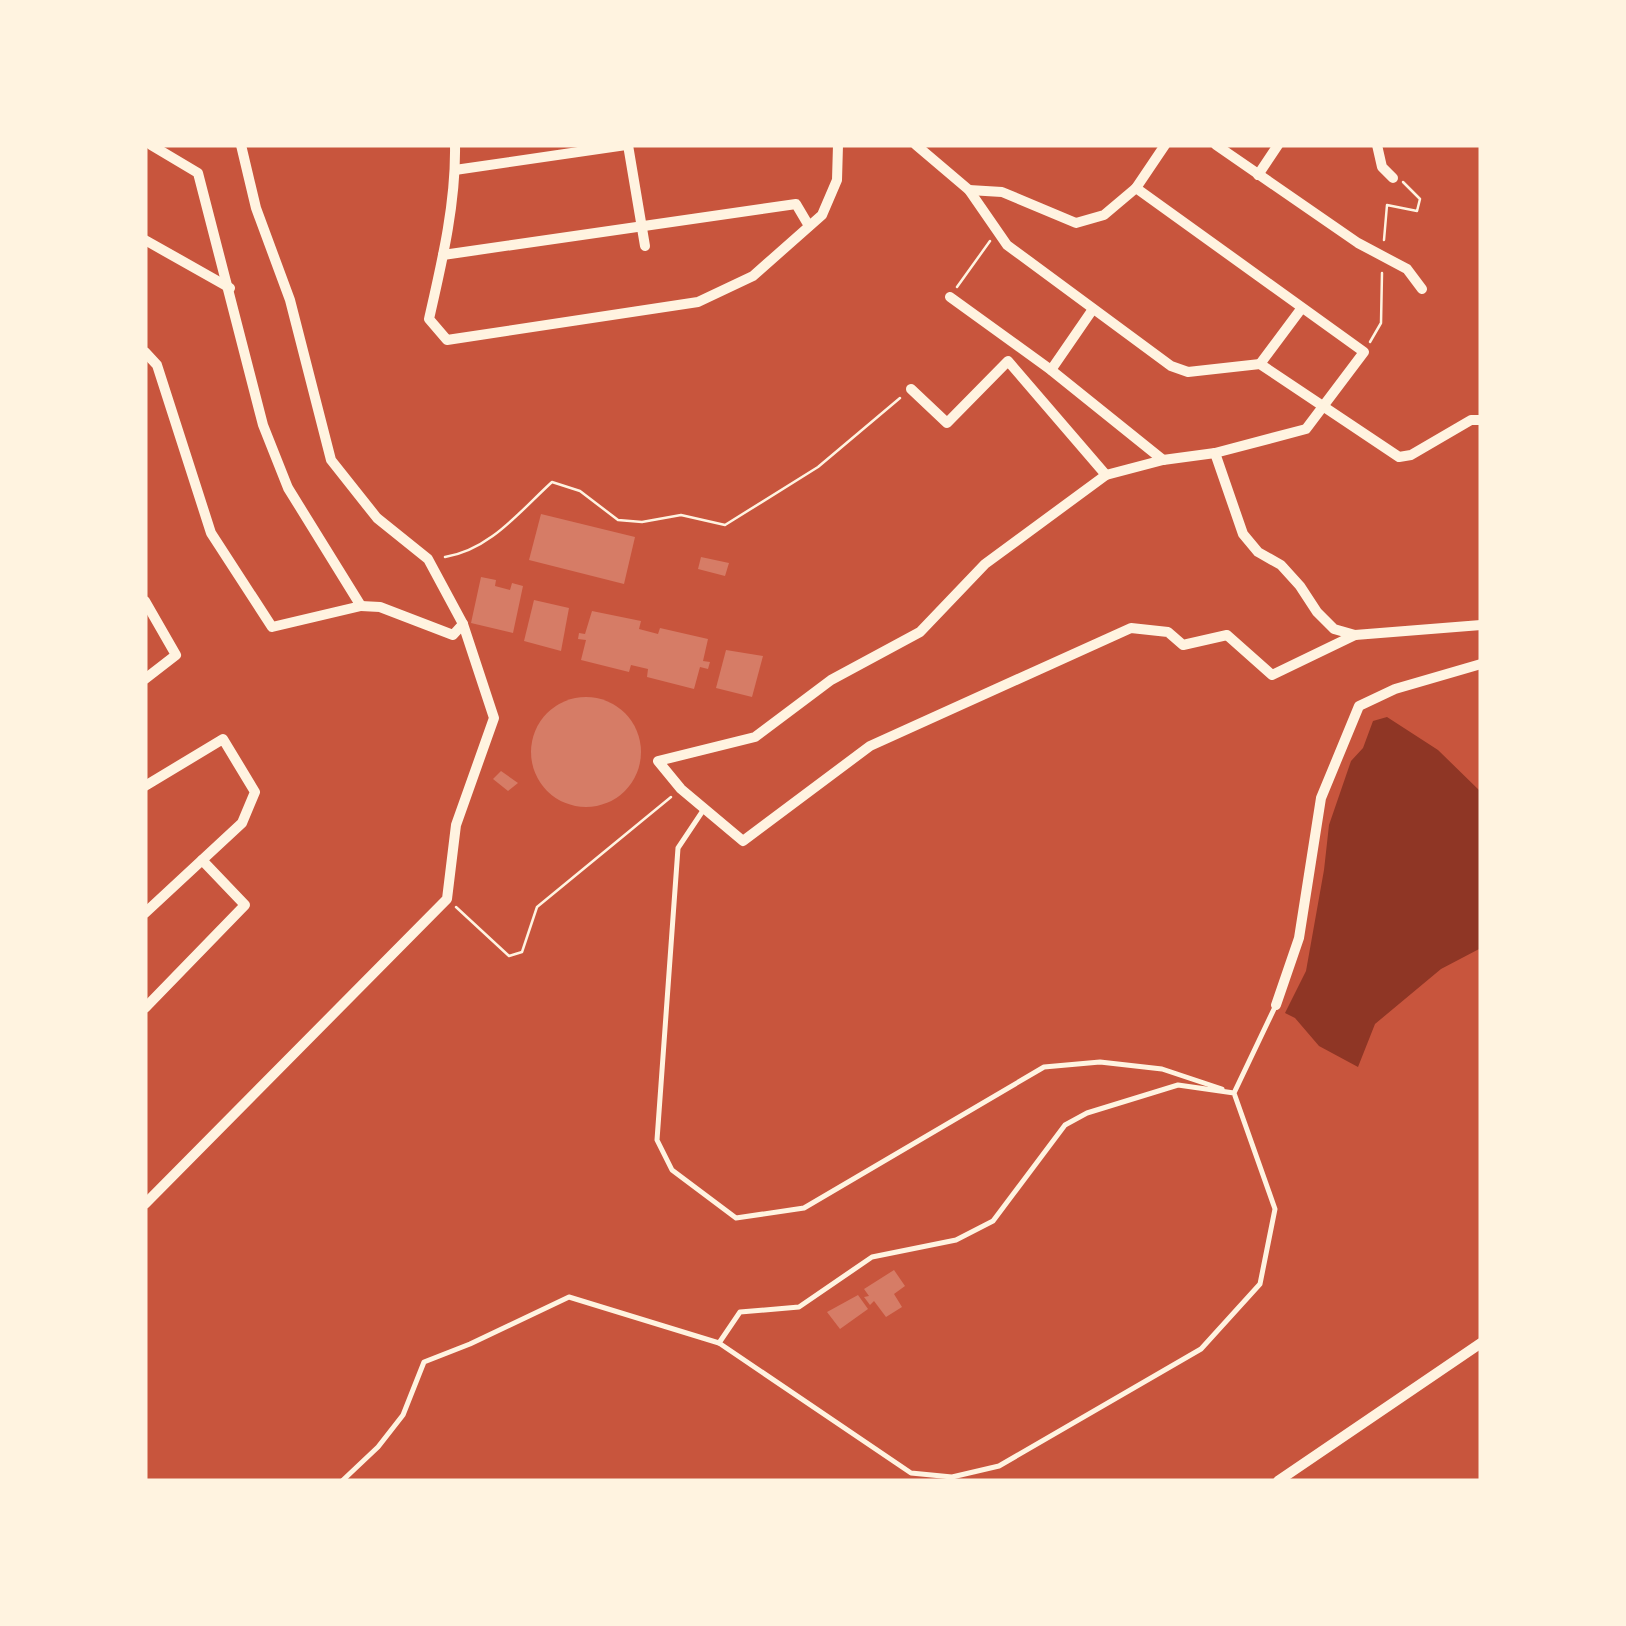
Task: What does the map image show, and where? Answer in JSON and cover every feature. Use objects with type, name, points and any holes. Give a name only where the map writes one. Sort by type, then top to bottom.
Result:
[{"type":"street","points":[[151,145],[198,173],[264,425],[288,488],[361,606]]},
{"type":"street","points":[[145,1204],[447,899],[456,826],[494,718],[464,624],[428,559],[376,518],[331,460],[290,300],[256,208],[241,145]]},
{"type":"street","points":[[455,145],[456,170],[430,319],[447,340],[698,302],[753,276],[822,215],[837,180],[838,145]]},
{"type":"street","points":[[456,170],[627,145],[645,246]]},
{"type":"street","points":[[916,145],[969,190],[1007,245],[1172,366],[1188,372],[1260,364],[1399,457],[1411,455],[1471,420],[1481,420]]},
{"type":"street","points":[[969,190],[1002,192],[1076,223],[1104,215],[1136,188],[1165,145]]},
{"type":"street","points":[[1216,145],[1358,244],[1407,269],[1422,288]]},
{"type":"street","points":[[1258,174],[1278,145]]},
{"type":"street","points":[[1377,145],[1382,166],[1393,178]]},
{"type":"street","points":[[1136,188],[1364,352],[1306,428],[1215,453],[1163,460],[1106,475],[984,564],[920,632],[831,680],[755,737],[658,761],[681,790],[744,841],[870,746],[1131,628],[1168,632],[1183,644],[1227,635],[1272,675],[1355,636]]},
{"type":"street","points":[[443,255],[796,204],[809,226]]},
{"type":"street","points":[[145,240],[230,288]]},
{"type":"street","points":[[950,297],[1051,370],[1163,460]]},
{"type":"street","points":[[1051,370],[1093,308]]},
{"type":"street","points":[[1260,364],[1300,309]]},
{"type":"street","points":[[145,352],[158,365],[211,533],[272,627],[361,606],[380,607],[453,635],[464,624]]},
{"type":"street","points":[[911,389],[948,423],[1008,361],[1106,475]]},
{"type":"street","points":[[1215,453],[1243,534],[1258,552],[1281,565],[1334,630],[1355,636],[1481,626]]},
{"type":"street","points":[[145,601],[176,654],[145,679]]},
{"type":"street","points":[[1276,1004],[1299,938],[1321,798],[1359,706],[1395,689],[1481,664]]},
{"type":"street","points":[[145,786],[223,739],[256,792],[242,822],[145,913]]},
{"type":"street","points":[[145,1008],[245,905],[202,860]]},
{"type":"street","points":[[1278,1481],[1481,1343]]},
{"type":"lane","points":[[704,809],[678,848],[657,1140],[672,1170],[736,1218],[804,1208],[1044,1067],[1100,1062],[1162,1069],[1234,1093]]},
{"type":"lane","points":[[342,1481],[378,1447],[402,1415],[424,1362],[569,1297],[718,1343],[911,1473],[952,1476],[999,1466],[1201,1349],[1260,1284],[1275,1209],[1234,1093],[1276,1004]]},
{"type":"lane","points":[[718,1343],[740,1312],[799,1308],[872,1257],[956,1240],[993,1221],[1065,1125],[1087,1113],[1178,1085],[1234,1093]]},
{"type":"path","points":[[1364,352],[1382,323],[1382,256],[1388,205],[1418,211],[1420,198],[1393,178]]},
{"type":"path","points":[[950,297],[996,231]]},
{"type":"path","points":[[428,559],[464,554],[494,536],[552,482],[580,491],[618,520],[642,522],[681,515],[725,524],[818,466],[911,389]]},
{"type":"path","points":[[447,899],[508,956],[522,952],[538,907],[681,790]]},
{"type":"shaded area","points":[[1387,717],[1438,750],[1481,792],[1481,948],[1441,969],[1375,1024],[1358,1067],[1319,1046],[1295,1018],[1285,1013],[1306,971],[1329,825],[1351,761],[1363,748],[1373,721]]},
{"type":"building","points":[[541,514],[635,537],[624,584],[529,560]]},
{"type":"building","points":[[701,557],[729,563],[725,576],[698,569]]},
{"type":"building","points":[[481,577],[496,580],[495,586],[510,590],[512,583],[523,586],[513,633],[471,623]]},
{"type":"building","points":[[534,600],[569,608],[561,651],[524,641]]},
{"type":"building","points":[[592,611],[641,621],[639,629],[658,634],[660,628],[708,639],[703,661],[710,662],[708,669],[700,667],[694,689],[647,677],[648,669],[631,665],[629,672],[581,660],[586,640],[578,639],[579,633],[585,634]]},
{"type":"building","points":[[726,650],[763,656],[752,697],[716,688]]},
{"type":"building","points":[[586,697],[607,701],[625,713],[637,731],[641,752],[637,773],[625,791],[607,803],[586,807],[565,803],[547,791],[535,773],[531,752],[535,731],[547,713],[565,701]]},
{"type":"building","points":[[501,771],[518,783],[508,791],[493,779]]},
{"type":"building","points":[[894,1270],[905,1286],[894,1294],[902,1307],[886,1317],[874,1301],[870,1305],[864,1289]]},
{"type":"building","points":[[858,1295],[868,1309],[840,1329],[827,1312]]}]
